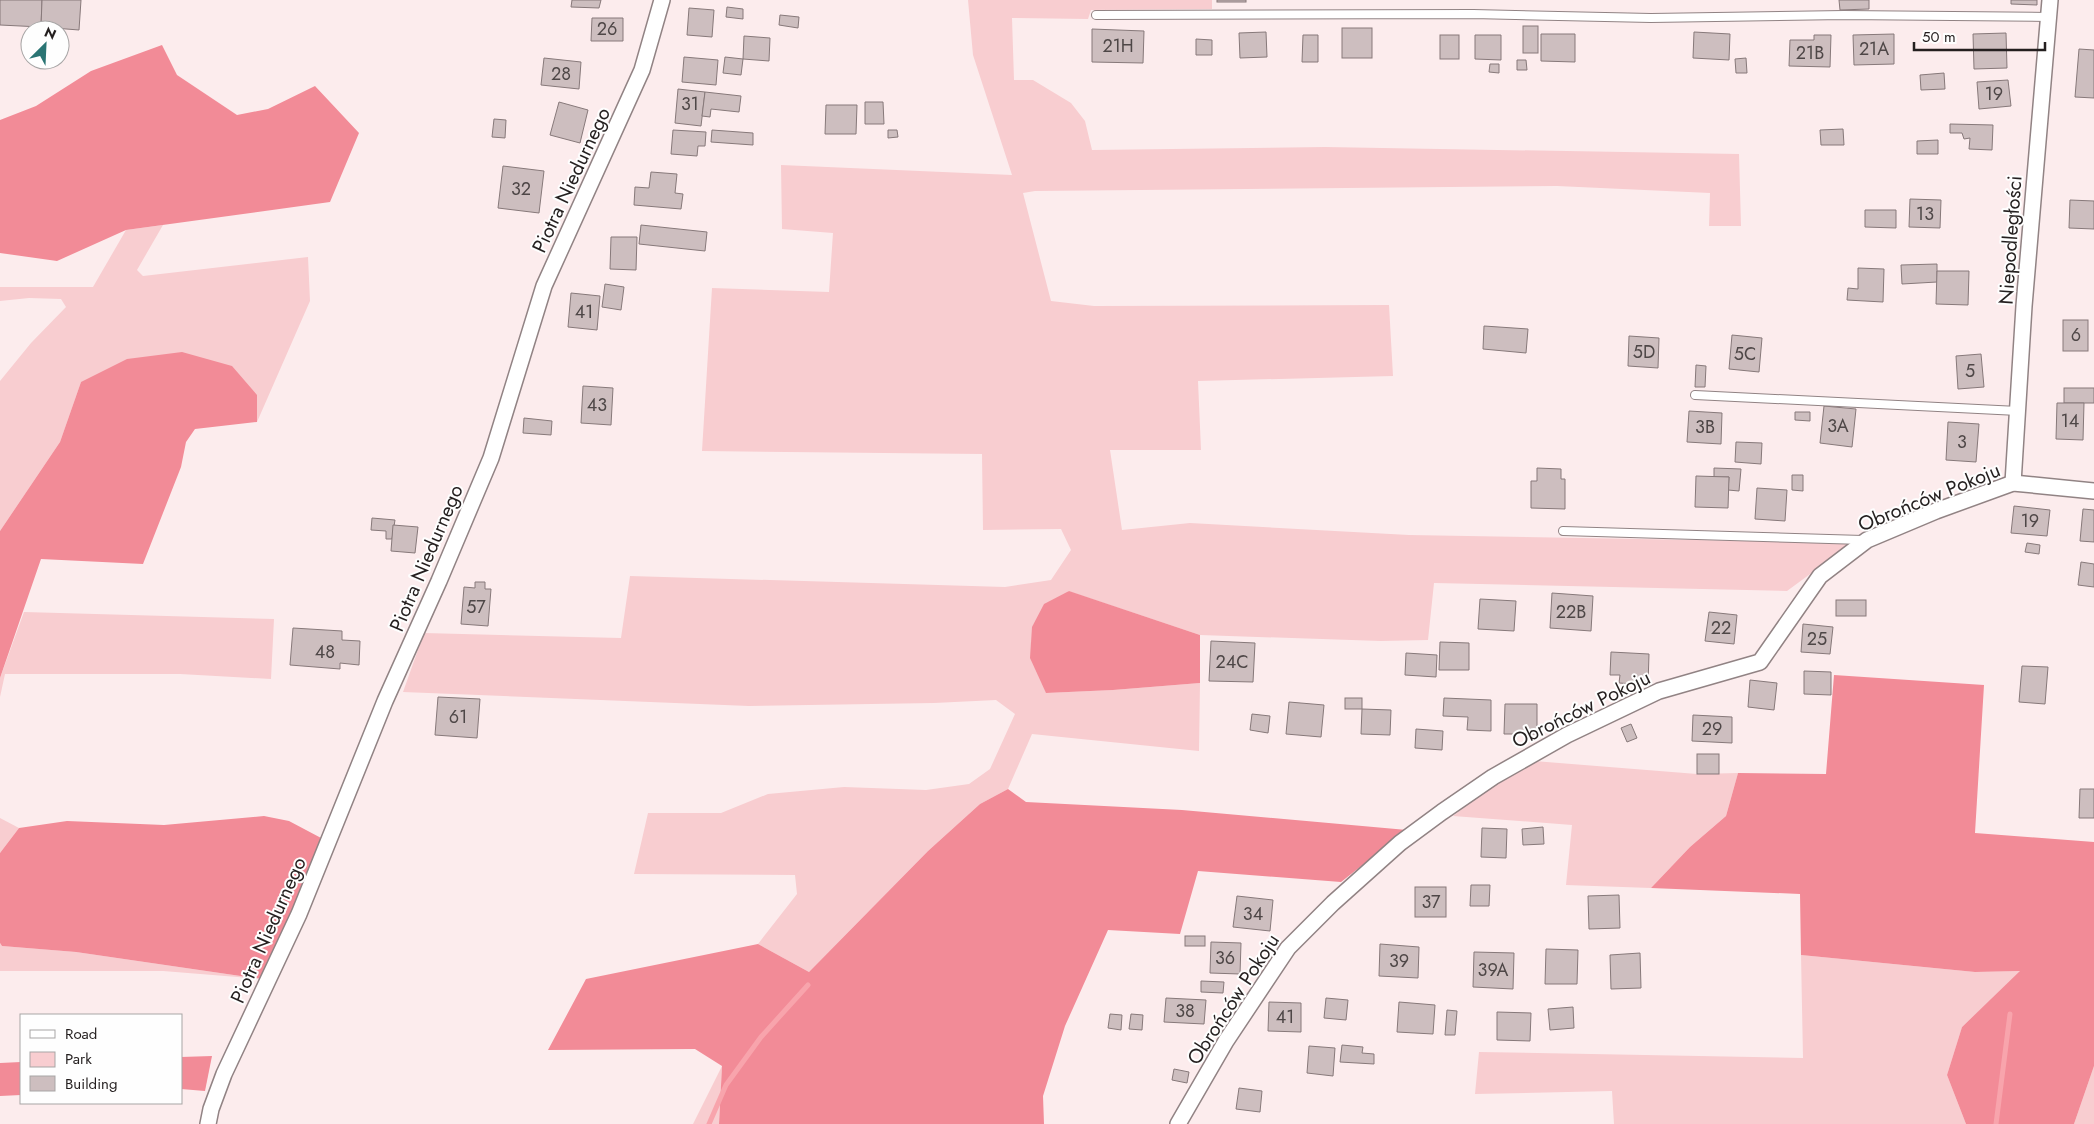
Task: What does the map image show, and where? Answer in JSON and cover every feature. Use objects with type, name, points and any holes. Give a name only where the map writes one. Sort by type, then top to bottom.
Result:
[{"type":"street","name":"Piotra Niedurnego","points":[[208,1124],[211,1109],[224,1074],[299,914],[385,701],[439,581],[490,458],[544,286],[642,70],[662,0]]},
{"type":"street","name":"Niepodległości","points":[[2013,483],[2050,0]]},
{"type":"street","name":"Obrońców Pokoju","points":[[1178,1124],[1226,1041],[1288,948],[1332,903],[1400,843],[1493,777],[1567,735],[1659,691],[1760,662],[1820,576],[1867,540],[1936,511],[2013,483],[2094,491]]},
{"type":"lane","points":[[1096,15],[1473,14],[1651,18],[1844,14],[2049,17]]},
{"type":"lane","points":[[1694,395],[2018,411]]},
{"type":"lane","points":[[1563,531],[1867,540]]},
{"type":"green space","points":[[968,0],[1212,0],[1212,9],[1091,10],[1088,19],[1012,18],[1014,80],[1033,80],[1071,103],[1085,121],[1092,150],[1325,147],[1739,154],[1741,226],[1709,226],[1710,193],[1557,186],[1035,191],[1023,193],[1051,301],[1094,306],[1389,305],[1393,376],[1198,381],[1201,450],[1110,450],[1122,530],[1190,523],[1409,535],[1855,541],[1787,591],[1434,583],[1428,640],[1381,641],[1200,635],[1068,591],[1046,693],[1200,683],[1199,751],[1032,734],[1008,789],[980,804],[928,851],[809,972],[758,944],[797,894],[795,875],[634,874],[648,813],[721,813],[768,794],[844,787],[926,790],[969,784],[990,769],[1015,714],[996,700],[749,706],[403,692],[424,633],[621,638],[630,576],[1005,587],[1051,580],[1071,550],[1061,529],[983,530],[982,454],[702,451],[712,288],[829,292],[833,233],[782,229],[781,165],[1012,175],[973,55]]},
{"type":"green space","points":[[163,225],[137,270],[143,276],[308,257],[310,301],[257,422],[257,395],[81,382],[60,442],[0,531],[0,381],[31,343],[66,307],[61,299],[29,298],[0,301],[0,287],[93,287],[126,230]]},
{"type":"green space","points":[[24,612],[274,619],[271,679],[180,674],[5,674],[0,697],[0,678]]},
{"type":"green space","points":[[1534,761],[1697,774],[1738,773],[1726,816],[1690,847],[1651,888],[1566,885],[1572,825],[1453,816],[1491,786]]},
{"type":"green space","points":[[0,818],[19,828],[0,853]]},
{"type":"green space","points":[[0,943],[2,946],[76,952],[262,979],[163,971],[0,971]]},
{"type":"green space","points":[[1801,955],[1975,972],[2021,971],[1962,1027],[1947,1075],[1966,1124],[1614,1124],[1612,1091],[1475,1094],[1479,1052],[1803,1058]]},
{"type":"green space","points":[[722,1066],[719,1124],[693,1124]]},
{"type":"green space","points":[[2094,1066],[2094,1124],[2074,1124]]},
{"type":"shaded area","points":[[162,45],[177,75],[237,115],[268,109],[315,86],[359,133],[330,202],[126,230],[57,261],[0,253],[0,120],[36,106],[91,71]]},
{"type":"shaded area","points":[[182,352],[232,366],[257,395],[257,422],[195,429],[186,442],[181,467],[143,564],[41,559],[0,678],[0,531],[60,442],[81,382],[127,359]]},
{"type":"shaded area","points":[[1069,591],[1200,635],[1200,683],[1046,693],[1030,658],[1032,627],[1044,604]]},
{"type":"shaded area","points":[[1834,675],[1984,685],[1975,833],[2094,842],[2094,1066],[2074,1124],[1966,1124],[1947,1075],[1962,1027],[2020,971],[1975,972],[1801,955],[1800,894],[1651,888],[1690,847],[1726,816],[1738,773],[1826,774]]},
{"type":"shaded area","points":[[1008,789],[1026,802],[1182,810],[1407,830],[1341,882],[1198,871],[1180,934],[1108,930],[1065,1026],[1043,1096],[1044,1124],[719,1124],[722,1066],[695,1049],[548,1050],[586,979],[758,944],[809,972],[928,851],[980,804]]},
{"type":"shaded area","points":[[264,816],[289,821],[323,839],[262,979],[76,952],[2,946],[0,943],[0,853],[19,828],[67,821],[164,825]]},
{"type":"shaded area","points":[[212,1056],[205,1091],[182,1089],[182,1057]]},
{"type":"shaded area","points":[[20,1062],[20,1095],[0,1096],[0,1063]]},
{"type":"building","points":[[0,0],[42,0],[41,20],[20,20],[20,26],[0,25]]},
{"type":"building","points":[[42,0],[81,0],[79,30],[70,29],[70,20],[41,20]]},
{"type":"building","points":[[572,0],[601,0],[599,8],[571,7]]},
{"type":"building","points":[[1217,0],[1246,0],[1246,2],[1217,2]]},
{"type":"building","points":[[1839,0],[1869,0],[1869,9],[1840,10]]},
{"type":"building","points":[[2011,0],[2037,0],[2037,5],[2011,4]]},
{"type":"building","points":[[727,7],[743,9],[743,19],[726,17]]},
{"type":"building","points":[[689,8],[714,10],[712,37],[687,35]]},
{"type":"building","points":[[780,15],[799,17],[798,28],[779,25]]},
{"type":"building","points":[[592,18],[623,18],[623,41],[591,41]]},
{"type":"building","points":[[1523,26],[1538,26],[1538,53],[1523,53]]},
{"type":"building","points":[[1342,28],[1372,28],[1372,58],[1342,58]]},
{"type":"building","points":[[1092,29],[1144,31],[1143,63],[1092,62]]},
{"type":"building","points":[[1266,32],[1267,57],[1240,58],[1239,33]]},
{"type":"building","points":[[1694,32],[1730,34],[1729,60],[1693,58]]},
{"type":"building","points":[[2006,33],[2007,68],[1974,69],[1973,34]]},
{"type":"building","points":[[1541,34],[1575,34],[1575,62],[1541,61]]},
{"type":"building","points":[[1894,34],[1894,64],[1854,65],[1853,35]]},
{"type":"building","points":[[1303,35],[1318,35],[1318,62],[1302,62]]},
{"type":"building","points":[[1440,35],[1459,35],[1459,59],[1440,59]]},
{"type":"building","points":[[1475,35],[1501,35],[1501,60],[1475,59]]},
{"type":"building","points":[[1814,35],[1831,35],[1830,67],[1789,66],[1790,40],[1814,40]]},
{"type":"building","points":[[744,36],[770,38],[769,61],[743,59]]},
{"type":"building","points":[[1196,39],[1212,40],[1212,55],[1196,55]]},
{"type":"building","points":[[2079,49],[2094,50],[2094,98],[2075,97]]},
{"type":"building","points":[[684,57],[718,60],[716,85],[682,82]]},
{"type":"building","points":[[725,57],[743,59],[741,75],[723,73]]},
{"type":"building","points":[[544,58],[581,62],[579,89],[541,85]]},
{"type":"building","points":[[1746,58],[1747,73],[1736,73],[1735,59]]},
{"type":"building","points":[[1517,60],[1526,60],[1527,70],[1517,70]]},
{"type":"building","points":[[1490,64],[1499,64],[1499,73],[1489,72]]},
{"type":"building","points":[[1944,73],[1945,89],[1921,90],[1920,75]]},
{"type":"building","points":[[2008,80],[2011,106],[1979,109],[1977,82]]},
{"type":"building","points":[[678,89],[705,92],[701,126],[675,123]]},
{"type":"building","points":[[705,92],[741,96],[739,112],[711,109],[710,117],[702,116]]},
{"type":"building","points":[[559,102],[588,110],[580,143],[550,135]]},
{"type":"building","points":[[865,102],[883,102],[884,124],[865,124]]},
{"type":"building","points":[[826,105],[857,105],[856,134],[825,134]]},
{"type":"building","points":[[494,119],[506,120],[505,138],[492,137]]},
{"type":"building","points":[[1950,124],[1993,125],[1992,150],[1969,149],[1970,138],[1964,139],[1962,133],[1950,133]]},
{"type":"building","points":[[1843,129],[1844,145],[1821,145],[1820,130]]},
{"type":"building","points":[[673,130],[706,132],[705,146],[698,146],[697,156],[671,154]]},
{"type":"building","points":[[712,130],[753,133],[753,145],[711,142]]},
{"type":"building","points":[[888,130],[897,130],[898,137],[888,138]]},
{"type":"building","points":[[1938,140],[1938,154],[1917,154],[1917,141]]},
{"type":"building","points":[[503,166],[544,171],[539,213],[498,208]]},
{"type":"building","points":[[651,172],[677,174],[675,193],[683,194],[681,209],[634,205],[635,187],[649,188]]},
{"type":"building","points":[[1910,199],[1941,200],[1940,228],[1909,227]]},
{"type":"building","points":[[2070,200],[2094,201],[2094,229],[2069,228]]},
{"type":"building","points":[[1865,210],[1896,210],[1896,228],[1865,227]]},
{"type":"building","points":[[641,225],[707,232],[705,251],[639,244]]},
{"type":"building","points":[[611,237],[637,237],[636,270],[610,269]]},
{"type":"building","points":[[1937,264],[1937,282],[1902,284],[1901,265]]},
{"type":"building","points":[[1858,268],[1884,269],[1883,302],[1847,300],[1848,288],[1858,289]]},
{"type":"building","points":[[1937,271],[1969,271],[1968,305],[1936,304]]},
{"type":"building","points":[[605,284],[624,287],[621,310],[602,307]]},
{"type":"building","points":[[571,293],[600,296],[597,330],[568,327]]},
{"type":"building","points":[[2063,320],[2088,320],[2088,351],[2063,351]]},
{"type":"building","points":[[1484,326],[1528,329],[1526,353],[1483,349]]},
{"type":"building","points":[[1732,335],[1762,338],[1759,372],[1729,369]]},
{"type":"building","points":[[1629,336],[1659,338],[1658,368],[1628,366]]},
{"type":"building","points":[[1981,354],[1984,387],[1958,389],[1956,356]]},
{"type":"building","points":[[1696,365],[1706,366],[1705,387],[1695,387]]},
{"type":"building","points":[[583,386],[613,388],[611,425],[581,423]]},
{"type":"building","points":[[2064,388],[2094,388],[2094,403],[2064,403]]},
{"type":"building","points":[[2057,403],[2084,403],[2083,440],[2056,439]]},
{"type":"building","points":[[1824,406],[1856,409],[1852,447],[1820,443]]},
{"type":"building","points":[[1689,411],[1722,413],[1721,444],[1687,442]]},
{"type":"building","points":[[1795,412],[1810,412],[1810,421],[1795,420]]},
{"type":"building","points":[[524,418],[552,421],[551,435],[523,433]]},
{"type":"building","points":[[1948,422],[1979,424],[1976,462],[1946,460]]},
{"type":"building","points":[[1736,442],[1762,443],[1761,464],[1735,462]]},
{"type":"building","points":[[1537,468],[1561,469],[1561,479],[1565,479],[1565,509],[1531,508],[1531,481],[1537,481]]},
{"type":"building","points":[[1714,468],[1741,469],[1739,491],[1728,490],[1729,477],[1714,477]]},
{"type":"building","points":[[1792,475],[1803,475],[1803,491],[1792,490]]},
{"type":"building","points":[[1696,476],[1729,477],[1728,508],[1695,507]]},
{"type":"building","points":[[1757,488],[1787,490],[1785,521],[1755,519]]},
{"type":"building","points":[[2014,506],[2050,510],[2047,536],[2011,533]]},
{"type":"building","points":[[2083,509],[2094,510],[2094,542],[2080,541]]},
{"type":"building","points":[[372,518],[395,520],[392,539],[386,539],[386,531],[371,530]]},
{"type":"building","points":[[393,525],[418,527],[415,553],[391,551]]},
{"type":"building","points":[[2027,543],[2040,545],[2039,554],[2025,552]]},
{"type":"building","points":[[2081,562],[2094,564],[2094,587],[2078,585]]},
{"type":"building","points":[[475,582],[485,582],[485,589],[491,589],[488,626],[461,624],[464,587],[475,588]]},
{"type":"building","points":[[1552,593],[1593,596],[1591,631],[1550,628]]},
{"type":"building","points":[[1480,599],[1516,601],[1514,631],[1478,629]]},
{"type":"building","points":[[1836,600],[1866,600],[1866,616],[1836,616]]},
{"type":"building","points":[[1709,612],[1737,615],[1734,644],[1705,641]]},
{"type":"building","points":[[1803,624],[1833,627],[1830,654],[1801,652]]},
{"type":"building","points":[[293,628],[342,631],[342,640],[360,641],[359,665],[340,663],[340,669],[290,665]]},
{"type":"building","points":[[1211,641],[1255,643],[1253,682],[1209,681]]},
{"type":"building","points":[[1440,642],[1469,643],[1469,670],[1439,670]]},
{"type":"building","points":[[1611,652],[1649,654],[1648,685],[1619,683],[1620,675],[1610,675]]},
{"type":"building","points":[[1406,653],[1437,655],[1436,677],[1405,675]]},
{"type":"building","points":[[2022,666],[2048,667],[2045,704],[2019,702]]},
{"type":"building","points":[[1804,671],[1831,672],[1831,695],[1804,694]]},
{"type":"building","points":[[1750,680],[1777,683],[1774,710],[1748,707]]},
{"type":"building","points":[[438,697],[480,699],[477,738],[435,735]]},
{"type":"building","points":[[1345,698],[1362,698],[1362,709],[1345,709]]},
{"type":"building","points":[[1444,698],[1491,700],[1491,731],[1467,730],[1468,717],[1443,716]]},
{"type":"building","points":[[1289,702],[1324,705],[1321,737],[1286,734]]},
{"type":"building","points":[[1505,704],[1537,704],[1537,734],[1504,734]]},
{"type":"building","points":[[1362,709],[1391,710],[1390,735],[1361,734]]},
{"type":"building","points":[[1252,714],[1270,716],[1268,733],[1250,730]]},
{"type":"building","points":[[1693,715],[1732,717],[1732,743],[1692,741]]},
{"type":"building","points":[[1631,724],[1637,738],[1627,742],[1621,728]]},
{"type":"building","points":[[1416,729],[1443,731],[1442,750],[1415,748]]},
{"type":"building","points":[[1697,754],[1719,754],[1719,774],[1697,774]]},
{"type":"building","points":[[2080,789],[2094,789],[2094,818],[2079,818]]},
{"type":"building","points":[[1543,827],[1544,844],[1523,845],[1522,829]]},
{"type":"building","points":[[1482,828],[1507,829],[1506,858],[1481,857]]},
{"type":"building","points":[[1471,885],[1490,885],[1489,906],[1470,906]]},
{"type":"building","points":[[1415,887],[1446,887],[1446,917],[1415,917]]},
{"type":"building","points":[[1619,895],[1620,928],[1589,929],[1588,896]]},
{"type":"building","points":[[1237,896],[1273,900],[1270,931],[1233,927]]},
{"type":"building","points":[[1185,936],[1205,936],[1205,946],[1185,946]]},
{"type":"building","points":[[1211,942],[1241,943],[1240,974],[1210,973]]},
{"type":"building","points":[[1380,944],[1419,947],[1418,978],[1379,976]]},
{"type":"building","points":[[1546,949],[1578,950],[1577,984],[1545,984]]},
{"type":"building","points":[[1474,952],[1514,953],[1513,989],[1473,987]]},
{"type":"building","points":[[1640,953],[1641,988],[1611,989],[1610,955]]},
{"type":"building","points":[[1201,981],[1224,982],[1223,993],[1201,992]]},
{"type":"building","points":[[1166,998],[1206,1000],[1204,1024],[1164,1022]]},
{"type":"building","points":[[1326,998],[1348,1000],[1346,1020],[1324,1018]]},
{"type":"building","points":[[1269,1002],[1301,1003],[1301,1032],[1268,1031]]},
{"type":"building","points":[[1399,1002],[1435,1005],[1433,1034],[1397,1032]]},
{"type":"building","points":[[1573,1007],[1574,1028],[1550,1030],[1548,1009]]},
{"type":"building","points":[[1447,1010],[1457,1011],[1455,1035],[1445,1035]]},
{"type":"building","points":[[1497,1012],[1531,1013],[1530,1041],[1497,1040]]},
{"type":"building","points":[[1110,1014],[1122,1015],[1121,1030],[1108,1028]]},
{"type":"building","points":[[1131,1014],[1143,1015],[1142,1030],[1129,1029]]},
{"type":"building","points":[[1342,1045],[1363,1047],[1362,1053],[1374,1054],[1374,1064],[1340,1062]]},
{"type":"building","points":[[1309,1046],[1335,1048],[1333,1076],[1307,1073]]},
{"type":"building","points":[[1174,1069],[1189,1072],[1187,1083],[1172,1080]]},
{"type":"building","points":[[1239,1088],[1262,1091],[1260,1112],[1236,1109]]},
{"type":"waterway","points":[[709,1124],[726,1085],[761,1037],[808,985]]},
{"type":"waterway","points":[[1996,1124],[2010,1014]]}]
